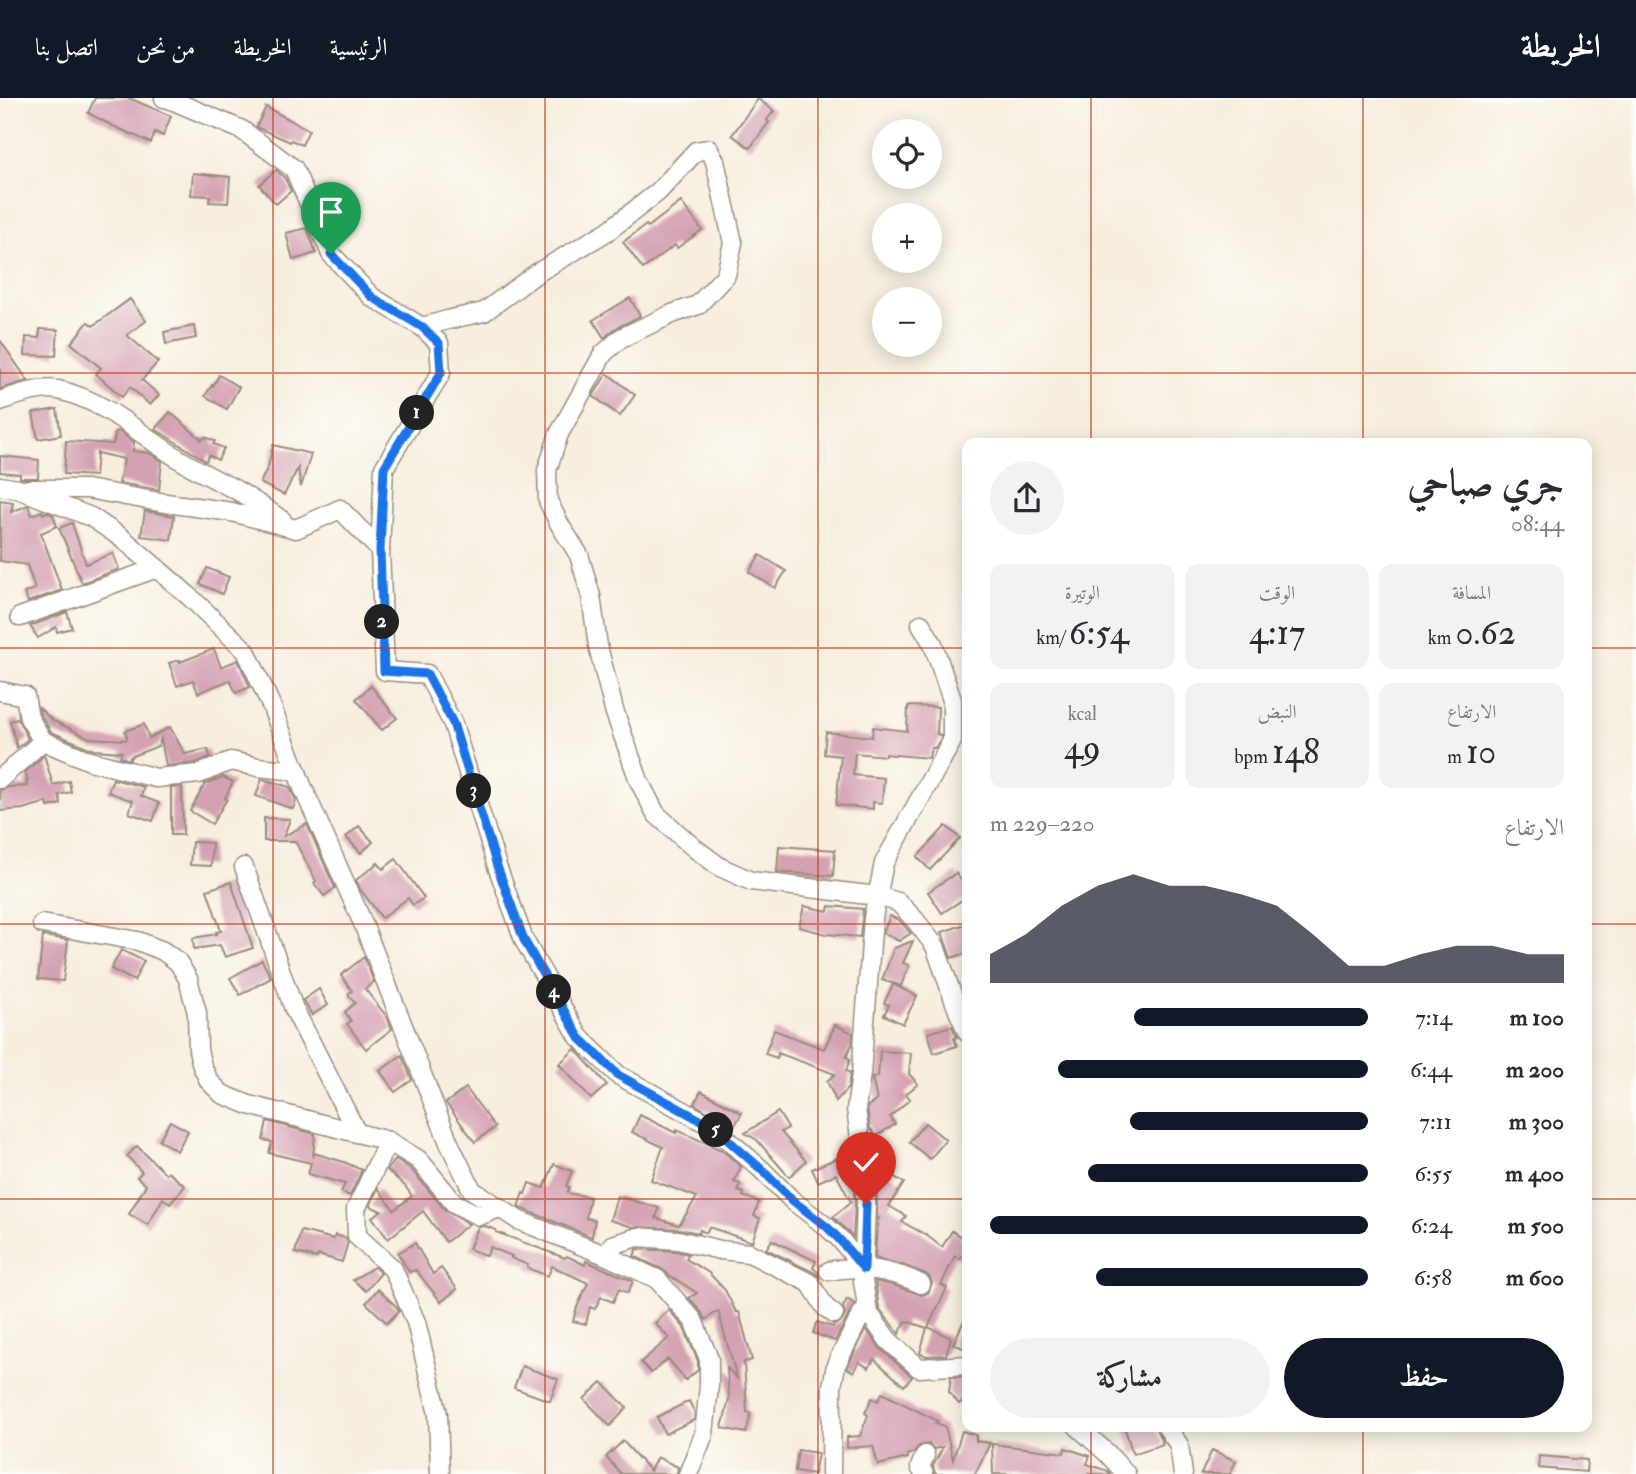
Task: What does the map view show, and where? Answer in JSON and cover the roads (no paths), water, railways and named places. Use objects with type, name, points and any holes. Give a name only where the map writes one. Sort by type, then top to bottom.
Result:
[{"type":"street","points":[[164,98],[242,130],[294,169],[331,254],[372,297],[422,327],[439,343],[441,373],[384,468],[380,550],[384,671],[427,674],[453,723],[497,866],[524,940],[579,1037],[618,1075],[713,1127],[792,1200],[827,1227],[864,1269]]},
{"type":"street","points":[[422,327],[484,312],[537,273],[608,231],[658,192],[696,151],[709,149],[715,161],[733,243],[726,275],[698,305],[621,338],[603,354],[559,434],[547,470],[548,501],[579,555],[614,710],[639,781],[656,814],[720,867],[751,881],[877,896],[898,902],[916,920],[934,946],[962,1020]]},
{"type":"street","points":[[0,401],[23,392],[55,389],[85,399],[114,413],[195,470],[238,491],[296,529]]},
{"type":"street","points":[[9,488],[87,489],[232,512],[296,529],[340,509],[380,550]]},
{"type":"street","points":[[9,488],[92,517],[157,568],[246,651],[362,921],[449,1143],[472,1190],[518,1220],[657,1279],[693,1320],[709,1359],[709,1386],[704,1434],[688,1474]]},
{"type":"street","points":[[20,617],[157,568]]},
{"type":"street","points":[[921,624],[933,644],[952,700],[952,741],[884,863],[877,896],[856,1109],[866,1204],[863,1281],[868,1312],[888,1340],[919,1368],[962,1365]]},
{"type":"street","points":[[0,691],[25,696],[29,718],[43,741],[90,761],[156,778],[199,774],[231,761],[297,771]]},
{"type":"street","points":[[0,779],[43,741]]},
{"type":"street","points":[[244,867],[294,1009],[357,1133]]},
{"type":"street","points":[[42,924],[138,941],[163,951],[178,962],[188,979],[197,1013],[198,1050],[202,1066],[209,1081],[222,1094],[249,1105],[388,1140],[419,1160],[454,1203],[479,1216],[499,1208]]},
{"type":"street","points":[[388,1140],[356,1209],[357,1236],[393,1269],[416,1322],[438,1414],[440,1474]]},
{"type":"street","points":[[605,1255],[612,1245],[638,1237],[678,1240],[720,1250],[749,1253],[810,1283],[825,1307],[834,1314]]},
{"type":"street","points":[[829,1271],[864,1269],[903,1275],[921,1283]]},
{"type":"street","points":[[831,1474],[831,1409],[836,1365],[867,1308]]},
{"type":"street","points":[[1084,1432],[1126,1474]]},
{"type":"street","points":[[1170,1432],[1179,1445],[1183,1473]]},
{"type":"street","points":[[924,1474],[920,1466],[925,1455]]}]
